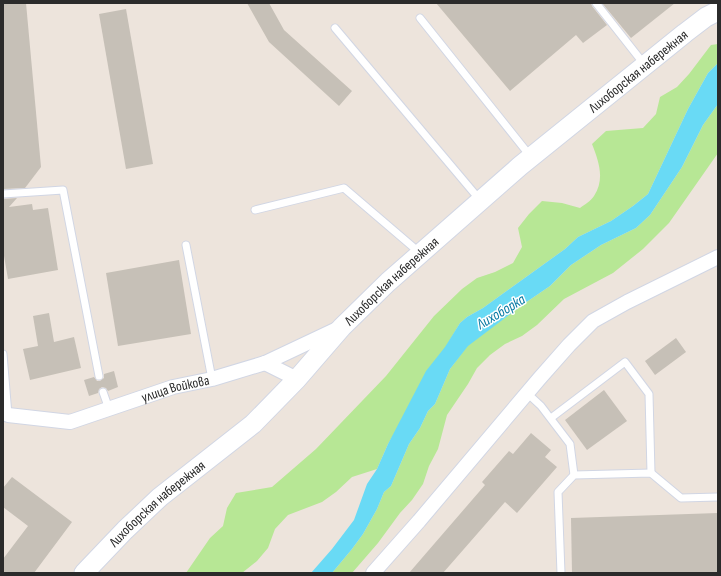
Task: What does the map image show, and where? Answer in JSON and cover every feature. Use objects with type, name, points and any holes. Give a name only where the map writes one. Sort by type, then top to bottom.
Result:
[{"type":"street","name":"Лихоборская набережная","points":[[84,573],[124,530],[160,496],[252,424],[297,379],[342,327],[388,282],[531,157],[706,17],[718,11]]},
{"type":"street","points":[[373,573],[569,345],[594,322],[627,302],[718,257]]},
{"type":"street","name":"улица Войкова","points":[[5,413],[70,422],[173,388],[212,379],[265,363],[342,327]]},
{"type":"street","points":[[265,363],[297,379]]},
{"type":"lane","points":[[596,3],[645,66]]},
{"type":"lane","points":[[420,18],[531,157]]},
{"type":"lane","points":[[335,28],[481,201]]},
{"type":"lane","points":[[255,210],[344,188],[421,253]]},
{"type":"lane","points":[[3,194],[63,190],[99,376]]},
{"type":"lane","points":[[186,245],[212,379]]},
{"type":"lane","points":[[3,354],[5,413]]},
{"type":"lane","points":[[551,418],[625,362],[649,394],[651,472]]},
{"type":"lane","points":[[104,392],[108,409]]},
{"type":"lane","points":[[527,393],[541,406],[570,444],[574,475]]},
{"type":"lane","points":[[560,573],[558,492],[574,475],[651,472],[681,498],[718,497]]},
{"type":"green space","points":[[718,44],[718,63],[708,73],[688,109],[648,194],[611,221],[578,237],[565,249],[460,323],[388,444],[377,469],[352,477],[336,492],[322,502],[288,515],[275,529],[268,548],[257,561],[242,573],[186,573],[210,538],[223,526],[227,508],[236,493],[272,487],[316,449],[386,376],[434,316],[462,289],[477,278],[495,272],[513,263],[522,247],[518,228],[542,201],[562,203],[580,208],[591,200],[597,190],[600,177],[599,164],[592,144],[606,131],[643,128],[656,114],[660,97],[677,87],[711,45]]},
{"type":"green space","points":[[718,104],[718,153],[669,223],[643,249],[613,273],[564,299],[537,325],[522,336],[505,344],[490,355],[477,368],[447,415],[438,449],[429,466],[423,484],[412,500],[352,573],[332,573],[363,534],[377,509],[384,492],[391,486],[409,444],[420,428],[428,411],[435,404],[450,369],[468,345],[550,286],[571,265],[601,245],[636,228],[650,215],[682,167],[703,125]]},
{"type":"water","name":"Лихоборка","points":[[718,63],[718,104],[703,125],[682,167],[650,215],[636,228],[601,245],[571,265],[550,286],[468,346],[450,369],[435,404],[428,411],[420,428],[409,444],[391,486],[384,492],[377,509],[363,534],[332,573],[311,573],[354,520],[367,484],[377,469],[388,444],[426,371],[445,347],[460,323],[565,249],[578,237],[611,221],[648,194],[688,109],[708,73]]},
{"type":"building","points":[[3,3],[26,3],[41,167],[25,188],[3,189]]},
{"type":"building","points":[[247,3],[269,3],[284,30],[352,91],[339,106],[269,42]]},
{"type":"building","points":[[436,3],[591,3],[607,25],[583,43],[576,35],[510,91]]},
{"type":"building","points":[[602,3],[675,3],[631,38]]},
{"type":"building","points":[[126,9],[153,164],[126,169],[99,14]]},
{"type":"building","points":[[17,198],[9,207],[32,204],[33,210],[48,208],[58,270],[8,279],[3,250],[3,199]]},
{"type":"building","points":[[179,260],[191,334],[118,346],[106,273]]},
{"type":"building","points":[[49,313],[54,342],[74,337],[81,368],[30,380],[23,349],[38,346],[33,316]]},
{"type":"building","points":[[676,338],[686,352],[655,375],[645,361]]},
{"type":"building","points":[[114,371],[118,387],[108,391],[106,388],[102,387],[99,389],[98,393],[89,396],[84,380],[94,377],[97,381],[100,381],[104,378],[104,374]]},
{"type":"building","points":[[604,390],[627,421],[587,450],[565,420]]},
{"type":"building","points":[[531,433],[551,450],[545,457],[557,467],[517,513],[505,502],[443,573],[409,573],[485,485],[482,482],[509,451],[513,454]]},
{"type":"building","points":[[12,477],[72,522],[34,573],[3,573],[3,559],[28,526],[3,507],[3,488]]},
{"type":"building","points":[[718,513],[718,573],[572,573],[571,518]]}]
